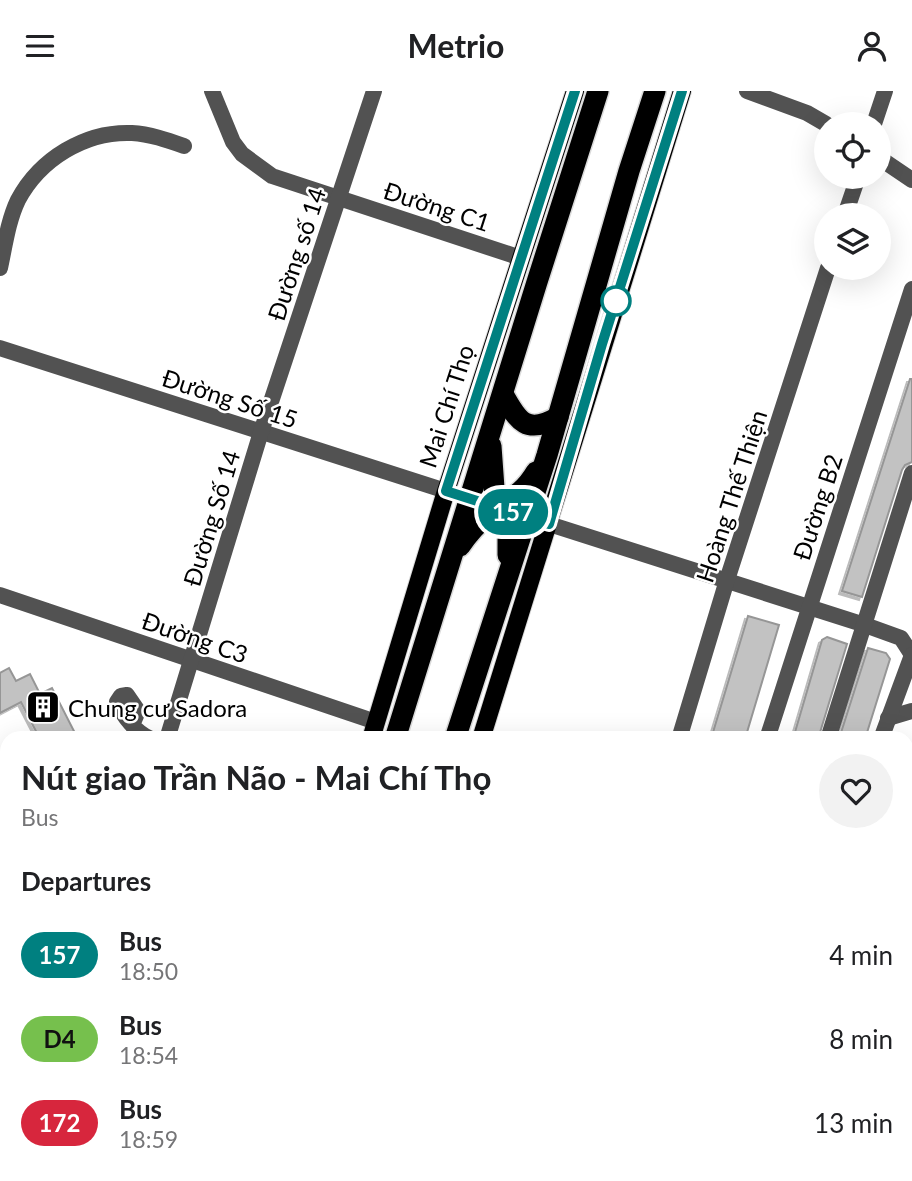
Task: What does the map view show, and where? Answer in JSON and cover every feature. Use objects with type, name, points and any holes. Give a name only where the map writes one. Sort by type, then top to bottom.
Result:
[{"type":"highway","name":"Mai Chí Thọ","points":[[397,731],[598,91]]},
{"type":"highway","points":[[457,731],[547,455],[629,171],[655,91]]},
{"type":"highway","points":[[503,394],[511,410],[521,421],[534,426],[544,425],[558,417]]},
{"type":"highway","points":[[491,431],[494,488],[508,533],[507,578]]},
{"type":"highway","points":[[450,559],[478,524],[527,485],[547,455]]},
{"type":"highway","points":[[470,498],[526,516]]},
{"type":"main road","name":"Mai Chí Thọ","points":[[374,730],[446,491],[575,91]]},
{"type":"main road","points":[[484,731],[682,91]]},
{"type":"main road","points":[[446,491],[470,498]]},
{"type":"main road","points":[[526,516],[549,524]]},
{"type":"street","name":"Đường C1","points":[[212,91],[233,142],[242,154],[272,176],[521,258]]},
{"type":"street","name":"Đường số 14","points":[[261,432],[374,91]]},
{"type":"street","points":[[747,91],[814,117]]},
{"type":"street","points":[[878,112],[885,91]]},
{"type":"street","points":[[0,268],[8,229],[18,202],[32,178],[53,158],[79,143],[106,134],[133,133],[158,137],[184,146]]},
{"type":"street","points":[[891,166],[912,180]]},
{"type":"street","name":"Hoàng Thế Thiện","points":[[681,731],[824,280]]},
{"type":"street","name":"Đường B2","points":[[770,731],[912,289]]},
{"type":"street","name":"Đường Số 15","points":[[0,348],[446,491]]},
{"type":"street","name":"Đường Số 14","points":[[169,731],[261,432]]},
{"type":"street","points":[[831,731],[912,473]]},
{"type":"street","points":[[549,524],[901,638],[912,655],[884,731]]},
{"type":"street","name":"Đường C3","points":[[0,595],[191,660],[374,730]]},
{"type":"street","points":[[888,718],[912,711]]},
{"type":"street","points":[[132,725],[139,731]]},
{"type":"building","points":[[910,379],[912,462],[902,470],[862,597],[842,591]]},
{"type":"building","points":[[748,616],[779,625],[747,731],[713,731]]},
{"type":"building","points":[[827,637],[847,644],[820,731],[795,731],[822,640]]},
{"type":"building","points":[[868,648],[886,653],[890,659],[868,731],[842,731]]},
{"type":"building","name":"Chung cư Sadora","points":[[9,668],[16,681],[30,674],[40,694],[52,688],[74,731],[36,731],[21,702],[0,713],[0,673]]},
{"type":"bus line","name":"157","points":[[575,91],[446,491],[549,524],[602,344],[682,91]]},
{"type":"place","name":"Chung cư Sadora","points":[[43,707]]}]
